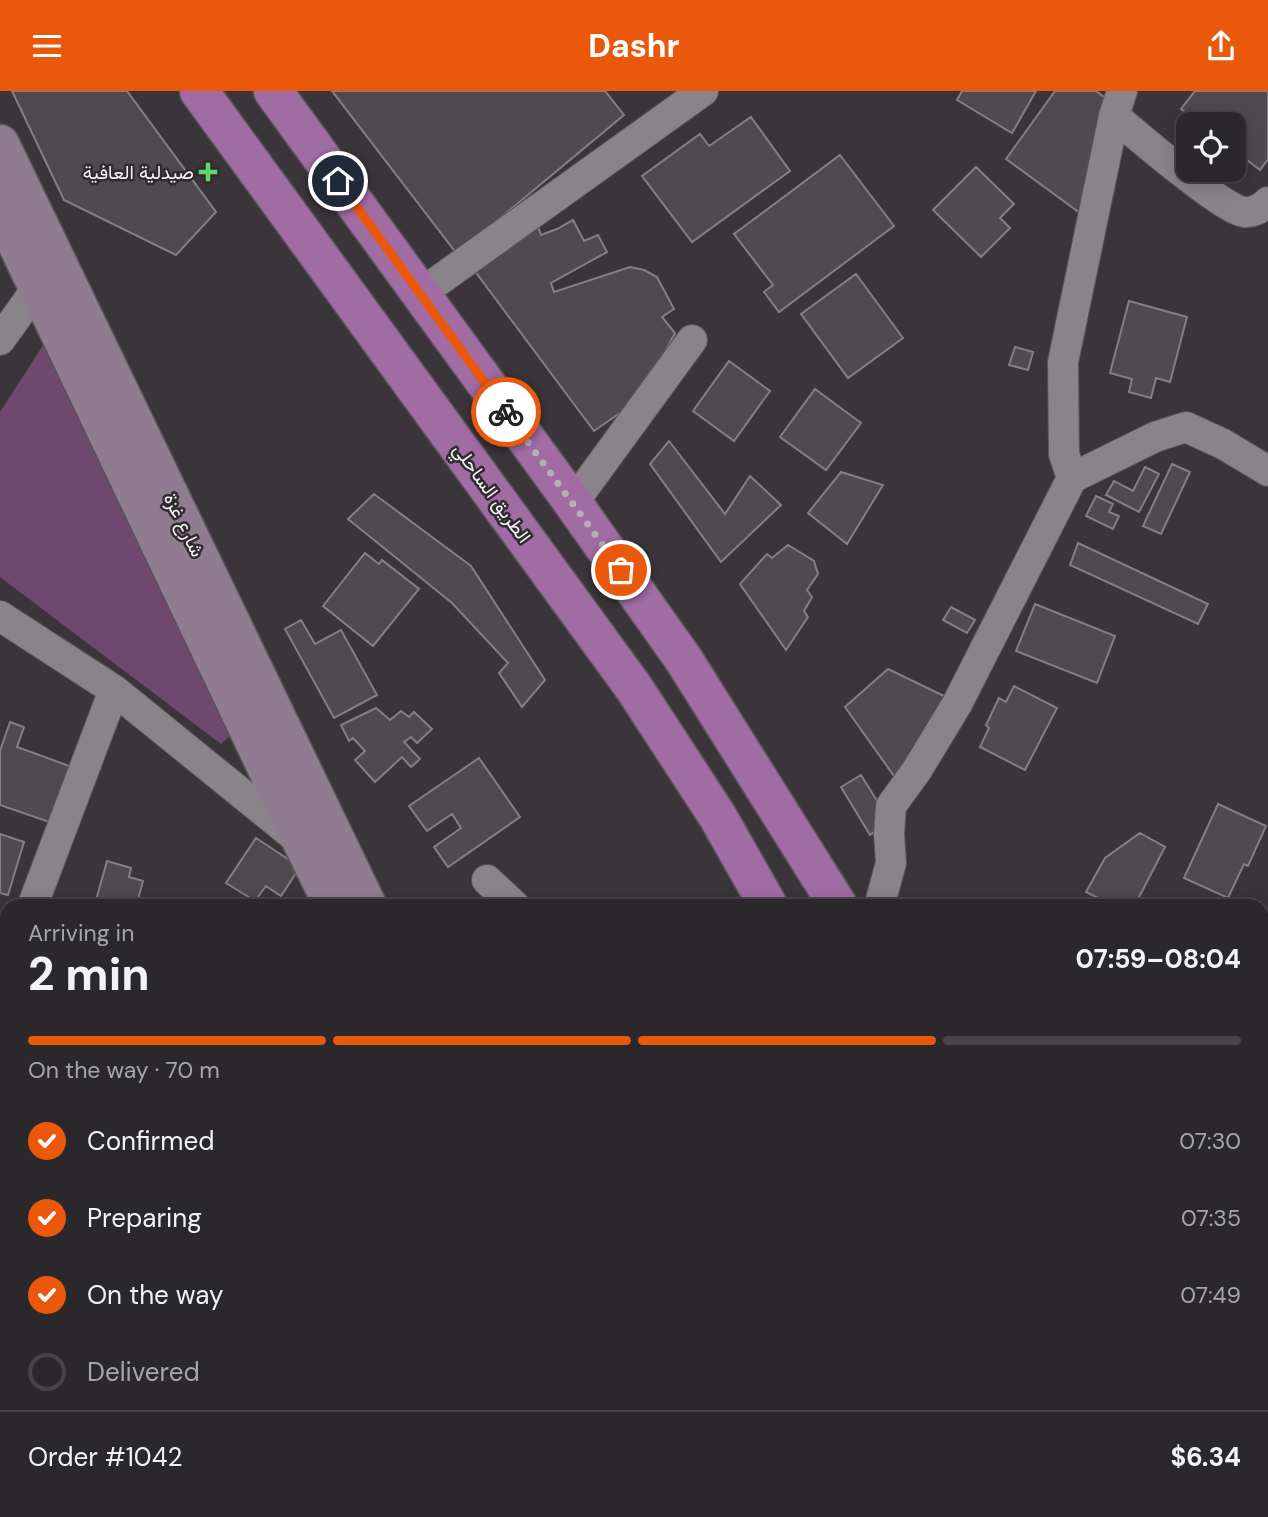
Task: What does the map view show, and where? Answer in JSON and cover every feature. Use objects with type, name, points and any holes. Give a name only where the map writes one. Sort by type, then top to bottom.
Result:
[{"type":"highway","name":"الطريق الساحلي","points":[[199,91],[634,688],[718,817],[764,899]]},
{"type":"highway","points":[[273,91],[684,660],[834,899]]},
{"type":"street","points":[[420,294],[703,91]]},
{"type":"street","points":[[1118,104],[1220,201],[1243,212],[1262,208],[1268,202]]},
{"type":"street","points":[[1072,478],[1064,454],[1063,362],[1118,104]]},
{"type":"street","name":"شارع غزة","points":[[0,144],[364,899]]},
{"type":"street","name":"شارع غزة","points":[[0,208],[330,899]]},
{"type":"street","points":[[0,340],[38,287]]},
{"type":"street","points":[[573,503],[692,340]]},
{"type":"street","points":[[880,899],[891,863],[891,806],[917,770],[957,704],[1072,478],[1155,437],[1186,427],[1223,444],[1268,471]]},
{"type":"street","points":[[0,616],[114,690],[302,842],[340,846]]},
{"type":"street","points":[[35,899],[114,690]]},
{"type":"street","points":[[487,880],[507,899]]},
{"type":"shaded area","points":[[51,333],[240,727],[221,744],[0,577],[0,412]]},
{"type":"building","points":[[12,91],[127,91],[216,212],[176,255],[64,200]]},
{"type":"building","points":[[332,91],[605,91],[624,115],[457,254]]},
{"type":"building","points":[[962,91],[1036,91],[1012,133],[957,100]]},
{"type":"building","points":[[1055,91],[1096,91],[1104,97],[1080,213],[1006,159]]},
{"type":"building","points":[[1195,91],[1268,91],[1268,159],[1260,170],[1246,159],[1246,112],[1185,112],[1181,109]]},
{"type":"building","points":[[751,117],[790,171],[692,242],[642,176],[700,134],[709,146]]},
{"type":"building","points":[[840,155],[894,226],[779,312],[764,292],[773,285],[734,234]]},
{"type":"building","points":[[976,167],[1014,204],[1000,218],[1010,228],[981,257],[933,210]]},
{"type":"building","points":[[573,220],[584,241],[598,235],[607,252],[551,283],[554,292],[630,267],[657,277],[674,309],[662,317],[675,333],[640,399],[594,431],[474,270],[537,224],[541,235]]},
{"type":"building","points":[[856,274],[903,338],[848,378],[801,314]]},
{"type":"building","points":[[1129,301],[1187,317],[1170,382],[1156,378],[1151,398],[1129,392],[1132,379],[1110,373]]},
{"type":"building","points":[[1015,347],[1033,352],[1028,370],[1009,365]]},
{"type":"building","points":[[729,361],[770,391],[734,441],[693,411]]},
{"type":"building","points":[[815,389],[861,423],[826,470],[780,437]]},
{"type":"building","points":[[669,441],[725,514],[750,476],[781,505],[721,562],[650,464]]},
{"type":"building","points":[[1172,464],[1190,472],[1161,534],[1143,526]]},
{"type":"building","points":[[1145,467],[1159,474],[1139,512],[1106,495],[1114,481],[1133,491]]},
{"type":"building","points":[[841,472],[883,485],[847,544],[808,513]]},
{"type":"building","points":[[374,494],[471,566],[545,680],[522,707],[499,673],[508,663],[452,603],[348,519]]},
{"type":"building","points":[[1096,496],[1113,504],[1109,512],[1119,516],[1113,529],[1086,516]]},
{"type":"building","points":[[1078,543],[1208,604],[1198,624],[1070,565]]},
{"type":"building","points":[[788,545],[814,561],[818,574],[807,590],[812,597],[804,611],[808,617],[786,650],[740,584],[767,554],[772,558]]},
{"type":"building","points":[[365,553],[379,564],[382,560],[419,589],[373,646],[323,606]]},
{"type":"building","points":[[1035,604],[1115,636],[1097,683],[1016,651]]},
{"type":"building","points":[[951,607],[975,620],[967,633],[943,620]]},
{"type":"building","points":[[301,620],[315,644],[341,630],[377,695],[334,718],[285,629]]},
{"type":"building","points":[[888,669],[946,697],[896,779],[845,707]]},
{"type":"building","points":[[1014,686],[1057,708],[1025,770],[980,747],[989,728],[986,725],[999,698],[1006,702]]},
{"type":"building","points":[[376,708],[390,720],[401,711],[409,717],[414,712],[432,729],[417,743],[411,737],[404,742],[420,759],[411,767],[402,757],[375,782],[355,760],[365,751],[353,738],[349,741],[341,725]]},
{"type":"building","points":[[10,722],[24,727],[17,747],[72,767],[52,823],[0,805],[0,751]]},
{"type":"building","points":[[479,758],[520,817],[448,867],[434,847],[461,828],[452,814],[427,831],[409,806]]},
{"type":"building","points":[[861,775],[889,820],[870,835],[841,787]]},
{"type":"building","points":[[1218,804],[1266,826],[1248,866],[1244,864],[1228,898],[1184,878]]},
{"type":"building","points":[[1140,833],[1165,847],[1138,899],[1100,899],[1086,892],[1105,858]]},
{"type":"building","points":[[0,834],[24,842],[8,895],[0,893]]},
{"type":"building","points":[[256,838],[300,867],[281,896],[266,886],[256,899],[252,899],[226,883]]},
{"type":"building","points":[[107,861],[131,868],[129,877],[143,881],[138,899],[96,899]]},
{"type":"way so far","points":[[506,412],[621,570]]},
{"type":"place","name":"صيدلية العافية","points":[[208,172]]},
{"type":"route","points":[[338,181],[506,412]]}]
